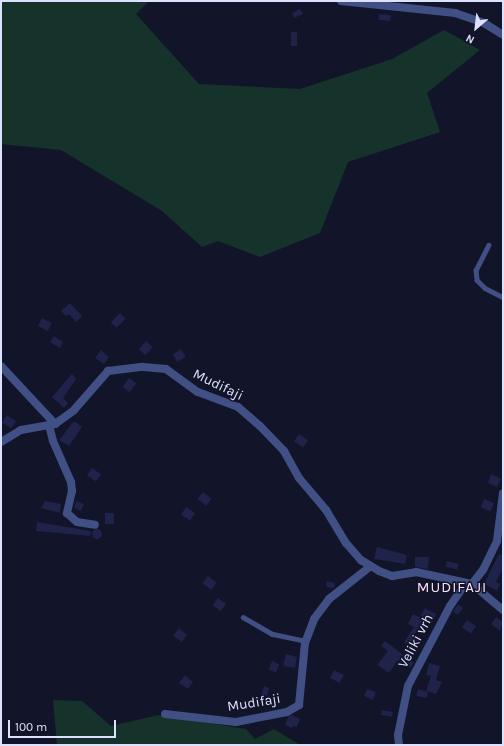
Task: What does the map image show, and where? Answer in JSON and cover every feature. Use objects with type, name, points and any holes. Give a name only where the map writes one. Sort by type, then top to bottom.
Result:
[{"type":"street","points":[[341,1],[454,13],[484,23],[503,35]]},
{"type":"street","points":[[1,366],[52,424],[53,441],[71,482],[72,491],[67,513],[68,517],[95,525]]},
{"type":"street","name":"Mudifaji","points":[[1,442],[21,430],[52,424],[74,410],[108,371],[143,367],[166,369],[198,392],[238,407],[260,426],[284,451],[299,478],[326,510],[346,543],[371,566],[392,576],[416,572],[472,584],[503,610]]},
{"type":"street","name":"Veliki vrh","points":[[399,745],[398,735],[408,686],[450,606],[462,589],[472,584],[483,570],[497,542],[503,493]]},
{"type":"street","name":"Mudifaji","points":[[165,714],[236,722],[287,712],[299,704],[306,641],[314,619],[329,600],[371,566]]},
{"type":"lane","points":[[489,245],[476,270],[477,280],[484,288],[503,297]]},
{"type":"lane","points":[[243,617],[273,634],[306,641]]},
{"type":"green space","points":[[1,1],[149,1],[136,14],[199,84],[300,89],[392,59],[444,30],[480,50],[427,93],[440,132],[348,162],[320,233],[260,257],[218,241],[202,247],[162,211],[61,150],[1,144]]},
{"type":"green space","points":[[53,700],[82,701],[111,726],[158,715],[246,729],[255,739],[274,729],[300,745],[57,745]]},
{"type":"building","points":[[300,9],[303,14],[294,18],[292,13]]},
{"type":"building","points":[[379,14],[391,15],[390,21],[378,20]]},
{"type":"building","points":[[291,32],[297,32],[297,46],[291,46]]},
{"type":"building","points":[[70,303],[82,316],[76,322],[69,314],[66,316],[61,311]]},
{"type":"building","points":[[120,313],[126,319],[116,328],[111,322]]},
{"type":"building","points":[[42,318],[52,323],[48,331],[38,326]]},
{"type":"building","points":[[54,336],[63,342],[60,348],[50,342]]},
{"type":"building","points":[[146,341],[153,347],[146,355],[139,349]]},
{"type":"building","points":[[181,349],[186,357],[177,362],[173,354]]},
{"type":"building","points":[[101,350],[109,357],[104,364],[95,358]]},
{"type":"building","points":[[72,374],[76,379],[63,398],[68,403],[64,408],[52,397]]},
{"type":"building","points":[[129,378],[136,383],[130,392],[123,387]]},
{"type":"building","points":[[7,415],[16,421],[11,429],[2,422]]},
{"type":"building","points":[[74,421],[82,427],[69,446],[59,440]]},
{"type":"building","points":[[299,434],[308,440],[303,448],[294,441]]},
{"type":"building","points":[[92,468],[101,474],[96,482],[87,475]]},
{"type":"building","points":[[491,474],[501,479],[497,487],[488,483]]},
{"type":"building","points":[[203,492],[212,499],[206,506],[197,499]]},
{"type":"building","points":[[484,499],[494,503],[491,511],[481,507]]},
{"type":"building","points":[[45,501],[61,504],[60,513],[41,508]]},
{"type":"building","points":[[76,501],[84,504],[81,511],[74,508]]},
{"type":"building","points":[[186,507],[195,513],[190,521],[181,514]]},
{"type":"building","points":[[105,513],[114,513],[114,524],[105,524]]},
{"type":"building","points":[[37,522],[91,531],[90,536],[36,531]]},
{"type":"building","points":[[95,529],[99,529],[101,530],[101,538],[95,539],[92,536],[92,532]]},
{"type":"building","points":[[377,547],[407,555],[405,564],[374,559]]},
{"type":"building","points":[[499,554],[503,556],[503,568],[496,582],[500,584],[497,591],[484,584]]},
{"type":"building","points":[[415,557],[429,557],[428,569],[415,567]]},
{"type":"building","points":[[447,561],[459,564],[457,570],[446,567]]},
{"type":"building","points":[[208,576],[217,583],[211,590],[202,583]]},
{"type":"building","points":[[327,581],[335,583],[334,588],[326,587]]},
{"type":"building","points":[[218,598],[226,604],[221,611],[213,605]]},
{"type":"building","points":[[458,604],[463,608],[458,615],[453,612]]},
{"type":"building","points":[[425,608],[436,614],[432,622],[421,616]]},
{"type":"building","points":[[413,614],[423,619],[413,638],[418,641],[412,648],[404,642],[414,627],[408,624]]},
{"type":"building","points":[[496,617],[503,622],[500,631],[491,624]]},
{"type":"building","points":[[467,620],[476,626],[471,634],[462,627]]},
{"type":"building","points":[[179,628],[187,635],[182,642],[173,636]]},
{"type":"building","points":[[385,641],[414,663],[410,668],[398,660],[389,673],[377,665],[388,651],[381,646]]},
{"type":"building","points":[[286,654],[297,657],[295,668],[283,666]]},
{"type":"building","points":[[272,661],[279,664],[276,672],[268,669]]},
{"type":"building","points":[[429,663],[440,666],[436,680],[442,682],[436,694],[426,691],[431,676],[426,675]]},
{"type":"building","points":[[334,670],[344,675],[340,683],[330,678]]},
{"type":"building","points":[[185,675],[193,682],[188,689],[179,683]]},
{"type":"building","points":[[264,686],[269,688],[267,696],[261,695]]},
{"type":"building","points":[[367,689],[376,692],[373,700],[364,696]]},
{"type":"building","points":[[418,689],[428,692],[427,698],[416,696]]},
{"type":"building","points":[[382,710],[393,712],[392,717],[381,715]]},
{"type":"building","points":[[292,715],[300,719],[297,727],[293,726],[292,728],[285,725],[288,717]]},
{"type":"district","name":"MUDIFAJI","points":[[452,588]]}]
